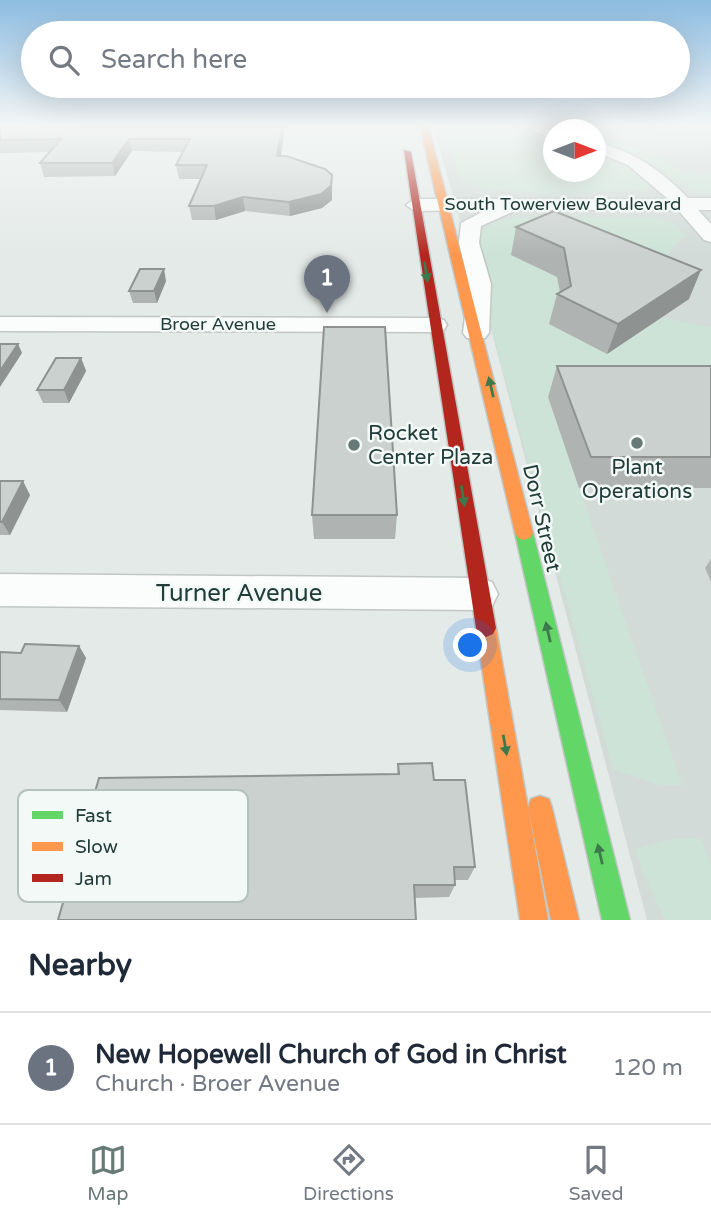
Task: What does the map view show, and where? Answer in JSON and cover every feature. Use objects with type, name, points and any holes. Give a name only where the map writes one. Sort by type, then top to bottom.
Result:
[{"type":"main road","points":[[409,169],[534,920]]},
{"type":"main road","name":"Dorr Street","points":[[435,169],[616,920]]},
{"type":"main road","points":[[479,594],[521,741]]},
{"type":"main road","points":[[536,794],[565,920]]},
{"type":"street","points":[[648,169],[684,204],[711,236]]},
{"type":"street","points":[[438,179],[466,192],[524,204]]},
{"type":"street","points":[[476,333],[480,284],[469,243],[471,223],[524,204]]},
{"type":"street","name":"South Towerview Boulevard","points":[[415,205],[711,204]]},
{"type":"street","name":"Broer Avenue","points":[[0,324],[435,325]]},
{"type":"street","name":"Turner Avenue","points":[[0,590],[479,594]]},
{"type":"shaded area","points":[[445,169],[543,169],[543,182],[606,182],[606,169],[711,169],[711,920],[647,920],[492,333]]},
{"type":"green space","points":[[458,169],[543,169],[543,182],[606,182],[606,169],[633,169],[653,187],[637,191],[545,193],[476,186],[461,179]]},
{"type":"green space","points":[[661,169],[711,174],[711,194],[686,187]]},
{"type":"green space","points":[[530,217],[656,218],[672,222],[686,235],[670,250],[667,259],[572,284],[550,324],[607,354],[663,318],[711,327],[711,365],[703,377],[548,398],[682,785],[660,785],[613,769],[493,334],[480,236],[495,222]]},
{"type":"green space","points":[[677,838],[701,839],[711,867],[711,920],[665,920],[642,871],[636,849]]},
{"type":"building","points":[[205,169],[325,169],[332,175],[331,186],[321,194],[289,202],[243,197],[214,206],[189,206]]},
{"type":"building","points":[[554,211],[701,270],[618,324],[557,294],[571,286],[564,248],[516,227]]},
{"type":"building","points":[[140,269],[164,269],[154,291],[129,291]]},
{"type":"building","name":"Rocket Center Plaza","points":[[324,327],[385,327],[397,515],[312,515]]},
{"type":"building","points":[[0,344],[18,344],[0,371]]},
{"type":"building","points":[[56,358],[81,358],[64,390],[37,390]]},
{"type":"building","points":[[557,366],[711,366],[711,457],[591,457]]},
{"type":"building","points":[[0,481],[23,481],[2,522],[0,522]]},
{"type":"building","points":[[25,644],[79,646],[59,700],[0,699],[0,652],[21,653]]},
{"type":"building","points":[[432,763],[434,780],[465,780],[475,867],[454,867],[455,885],[414,885],[416,920],[58,920],[63,902],[248,902],[248,790],[96,790],[99,778],[399,774],[398,764]]},
{"type":"traffic: fast","points":[[524,533],[616,920]]},
{"type":"traffic: slow","points":[[435,169],[524,533]]},
{"type":"traffic: slow","points":[[486,628],[534,920]]},
{"type":"traffic: slow","points":[[540,808],[565,920]]},
{"type":"traffic: jam","points":[[410,169],[486,628]]},
{"type":"place","name":"New Hopewell Church of God in Christ","points":[[327,313]]},
{"type":"place","name":"Plant Operations","points":[[637,443]]},
{"type":"place","name":"Rocket Center Plaza","points":[[354,445]]}]
